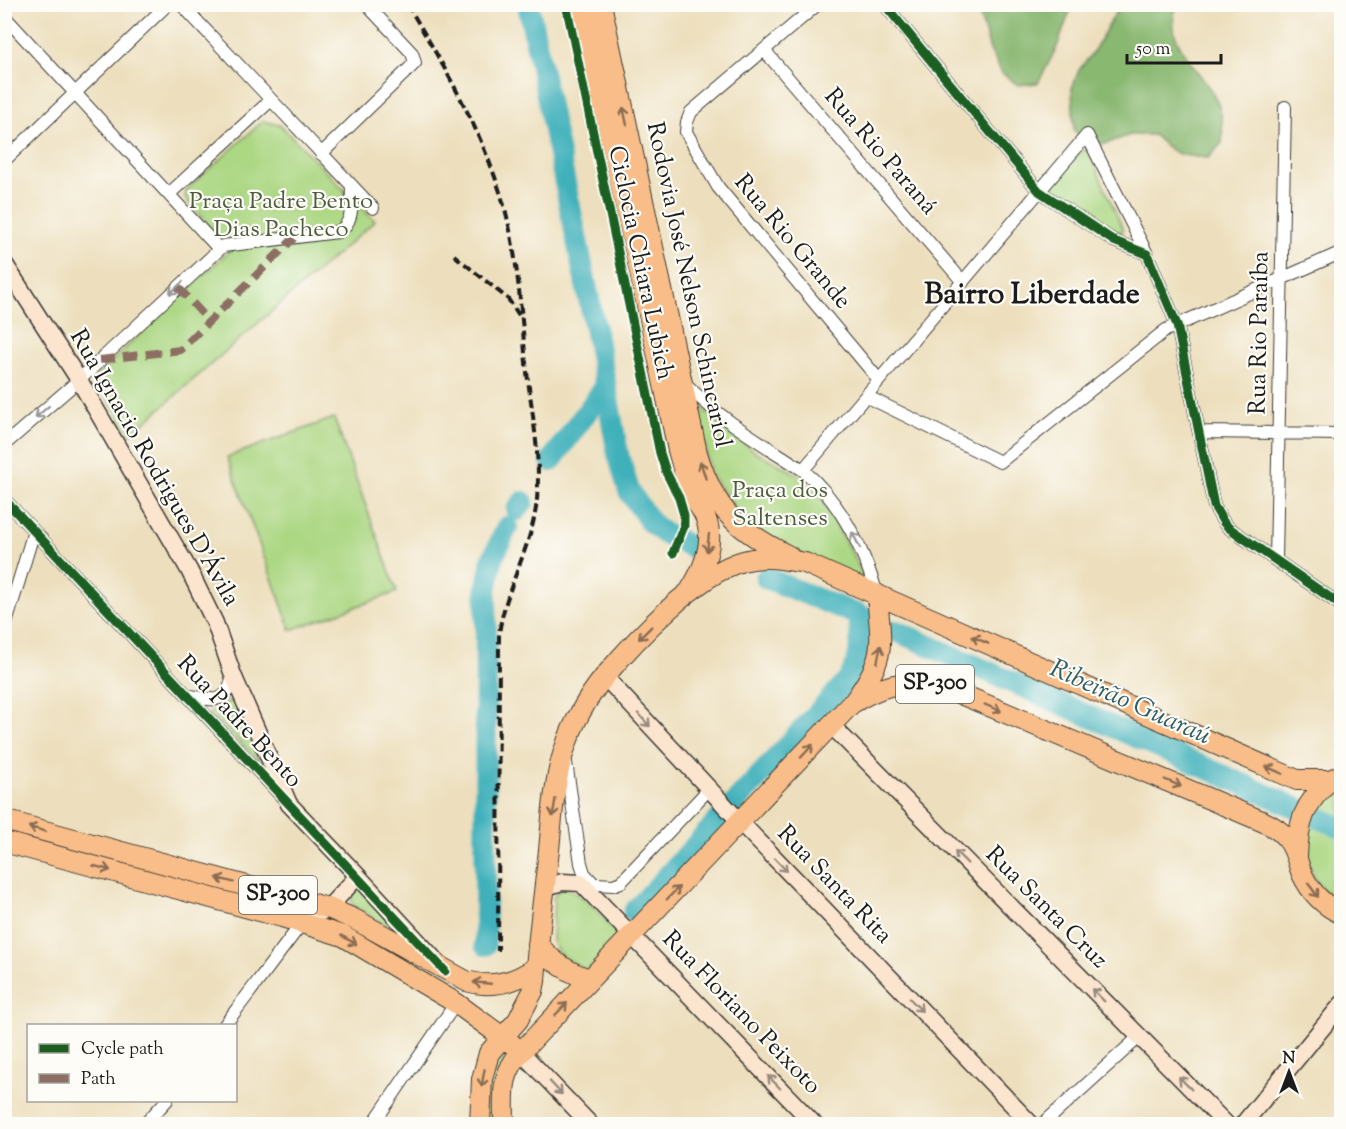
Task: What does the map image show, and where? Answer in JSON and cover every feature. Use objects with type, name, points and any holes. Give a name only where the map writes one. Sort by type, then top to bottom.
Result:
[{"type":"main road","name":"Rodovia José Nelson Schincariol","points":[[582,4],[678,450],[687,483],[709,528],[708,552],[700,574],[688,593]]},
{"type":"main road","name":"Rodovia José Nelson Schincariol","points":[[601,4],[681,379],[705,480],[717,502],[746,531],[766,544],[805,563]]},
{"type":"main road","name":"SP-300","points":[[5,820],[328,908],[354,919],[466,981],[495,984],[516,980],[536,967],[552,824],[564,751],[575,722],[604,677],[688,593],[721,570],[743,561],[773,558],[805,563],[1297,780],[1336,778]]},
{"type":"main road","points":[[851,704],[873,673],[880,655],[881,634],[877,594]]},
{"type":"main road","name":"SP-300","points":[[4,842],[343,936],[456,1003],[503,1036],[521,1052],[633,935],[737,819],[851,704],[894,684],[916,681],[938,684],[1264,822],[1285,836],[1297,856],[1310,888],[1321,901],[1341,914]]},
{"type":"main road","points":[[1297,856],[1298,836],[1305,812],[1317,792],[1336,778]]},
{"type":"main road","points":[[538,944],[550,959],[561,967],[590,979]]},
{"type":"main road","points":[[480,1125],[480,1095],[489,1053],[518,1020],[533,991],[536,967]]},
{"type":"main road","points":[[504,1125],[508,1068],[521,1052]]},
{"type":"street","points":[[4,161],[168,4]]},
{"type":"street","points":[[181,4],[373,208]]},
{"type":"street","points":[[321,154],[412,67],[415,60],[412,53],[366,4]]},
{"type":"street","points":[[764,50],[818,4]]},
{"type":"street","points":[[884,4],[1039,191],[1114,241],[1147,254]]},
{"type":"street","points":[[4,16],[219,249]]},
{"type":"street","name":"Rua Rio Grande","points":[[764,50],[691,112],[686,132],[718,187],[879,380]]},
{"type":"street","name":"Rua Rio Paraná","points":[[764,50],[963,282]]},
{"type":"street","points":[[169,194],[271,100]]},
{"type":"street","name":"Rua Rio Paraíba","points":[[1276,560],[1285,107]]},
{"type":"street","points":[[803,470],[1088,135],[1147,254],[1177,325],[1214,506],[1224,523],[1341,606]]},
{"type":"street","points":[[4,445],[79,380],[223,246],[338,232],[345,229],[350,220],[352,186]]},
{"type":"street","points":[[866,396],[1000,462],[1166,330],[1341,252]]},
{"type":"street","name":"Rua Ignacio Rodrigues D'Ávila","points":[[4,263],[79,380],[189,570],[215,623],[233,675],[289,804]]},
{"type":"street","points":[[681,379],[699,399],[803,470],[824,490],[847,523],[870,570],[877,594]]},
{"type":"street","points":[[1200,432],[1341,434]]},
{"type":"street","name":"Rua Padre Bento","points":[[4,499],[445,971]]},
{"type":"street","points":[[4,630],[33,531]]},
{"type":"street","points":[[187,695],[208,699],[221,698],[230,690],[233,675]]},
{"type":"street","name":"Rua Santa Rita","points":[[604,677],[1031,1125]]},
{"type":"street","name":"Rua Santa Cruz","points":[[831,725],[1226,1125]]},
{"type":"street","points":[[564,751],[569,770],[581,863],[587,884],[633,935]]},
{"type":"street","points":[[544,888],[562,882],[613,885],[627,877],[714,794]]},
{"type":"street","points":[[226,1024],[302,923],[328,908],[358,876]]},
{"type":"street","name":"Rua Floriano Peixoto","points":[[633,935],[814,1125]]},
{"type":"street","points":[[373,1125],[456,1003]]},
{"type":"street","points":[[1243,1125],[1341,1004]]},
{"type":"street","points":[[1042,1125],[1139,1037]]},
{"type":"street","points":[[521,1052],[590,1125]]},
{"type":"street","points":[[145,1125],[166,1102]]},
{"type":"green space","points":[[977,5],[1072,5],[1057,47],[1038,83],[1018,85],[1002,73],[990,50]]},
{"type":"green space","points":[[1115,5],[1177,5],[1174,19],[1179,44],[1211,90],[1220,111],[1222,143],[1208,158],[1178,154],[1154,135],[1130,135],[1108,143],[1087,145],[1074,130],[1072,88],[1079,70],[1093,52],[1116,12]]},
{"type":"green space","name":"Praça Padre Bento Dias Pacheco","points":[[263,121],[280,125],[375,221],[130,435],[95,379],[96,376],[229,251],[185,198],[186,190]]},
{"type":"green space","points":[[1083,148],[1089,152],[1123,229],[1122,232],[1103,224],[1049,186]]},
{"type":"green space","name":"Praça dos Saltenses","points":[[694,402],[754,451],[801,476],[820,496],[866,583],[774,542],[744,521],[712,476]]},
{"type":"green space","points":[[334,418],[397,592],[291,630],[227,457]]},
{"type":"green space","points":[[235,698],[260,762],[209,713]]},
{"type":"green space","points":[[1341,782],[1341,904],[1316,880],[1307,859],[1305,836],[1309,818],[1317,806]]},
{"type":"green space","points":[[357,888],[400,931],[393,930],[353,905],[351,899]]},
{"type":"green space","points":[[563,888],[571,890],[586,900],[618,936],[587,971],[559,954],[552,941],[554,896]]},
{"type":"green space","points":[[508,1046],[496,1078],[494,1124],[487,1124],[487,1091],[497,1053]]},
{"type":"waterway","name":"Ribeirão Guaraú","points":[[528,4],[596,333],[618,454],[629,491],[650,522],[665,534],[698,550]]},
{"type":"waterway","points":[[551,461],[605,387]]},
{"type":"waterway","points":[[517,510],[523,502]]},
{"type":"waterway","points":[[485,945],[486,591],[492,560],[507,527]]},
{"type":"waterway","name":"Ribeirão Guaraú","points":[[766,578],[868,619]]},
{"type":"waterway","points":[[634,912],[849,679],[860,648],[858,614]]},
{"type":"waterway","name":"Ribeirão Guaraú","points":[[896,631],[1342,828]]},
{"type":"railway","points":[[407,4],[450,78],[487,155],[497,182],[510,229],[517,270],[535,435],[538,483],[534,516],[525,550],[507,600],[499,634],[498,951]]},
{"type":"railway","points":[[454,255],[508,299],[519,315]]},
{"type":"marked path","points":[[100,360],[180,350],[294,238]]},
{"type":"marked path","points":[[177,286],[209,321]]},
{"type":"cycle path","name":"Ciclocia Chiara Lubich","points":[[566,4],[660,453],[684,515],[684,526],[673,553]]},
{"type":"cycle path","points":[[884,4],[1039,191],[1114,241],[1147,254],[1177,325],[1214,506],[1229,528],[1342,606]]},
{"type":"cycle path","points":[[4,499],[445,971]]},
{"type":"district","name":"Bairro Liberdade","points":[[1032,295]]}]
